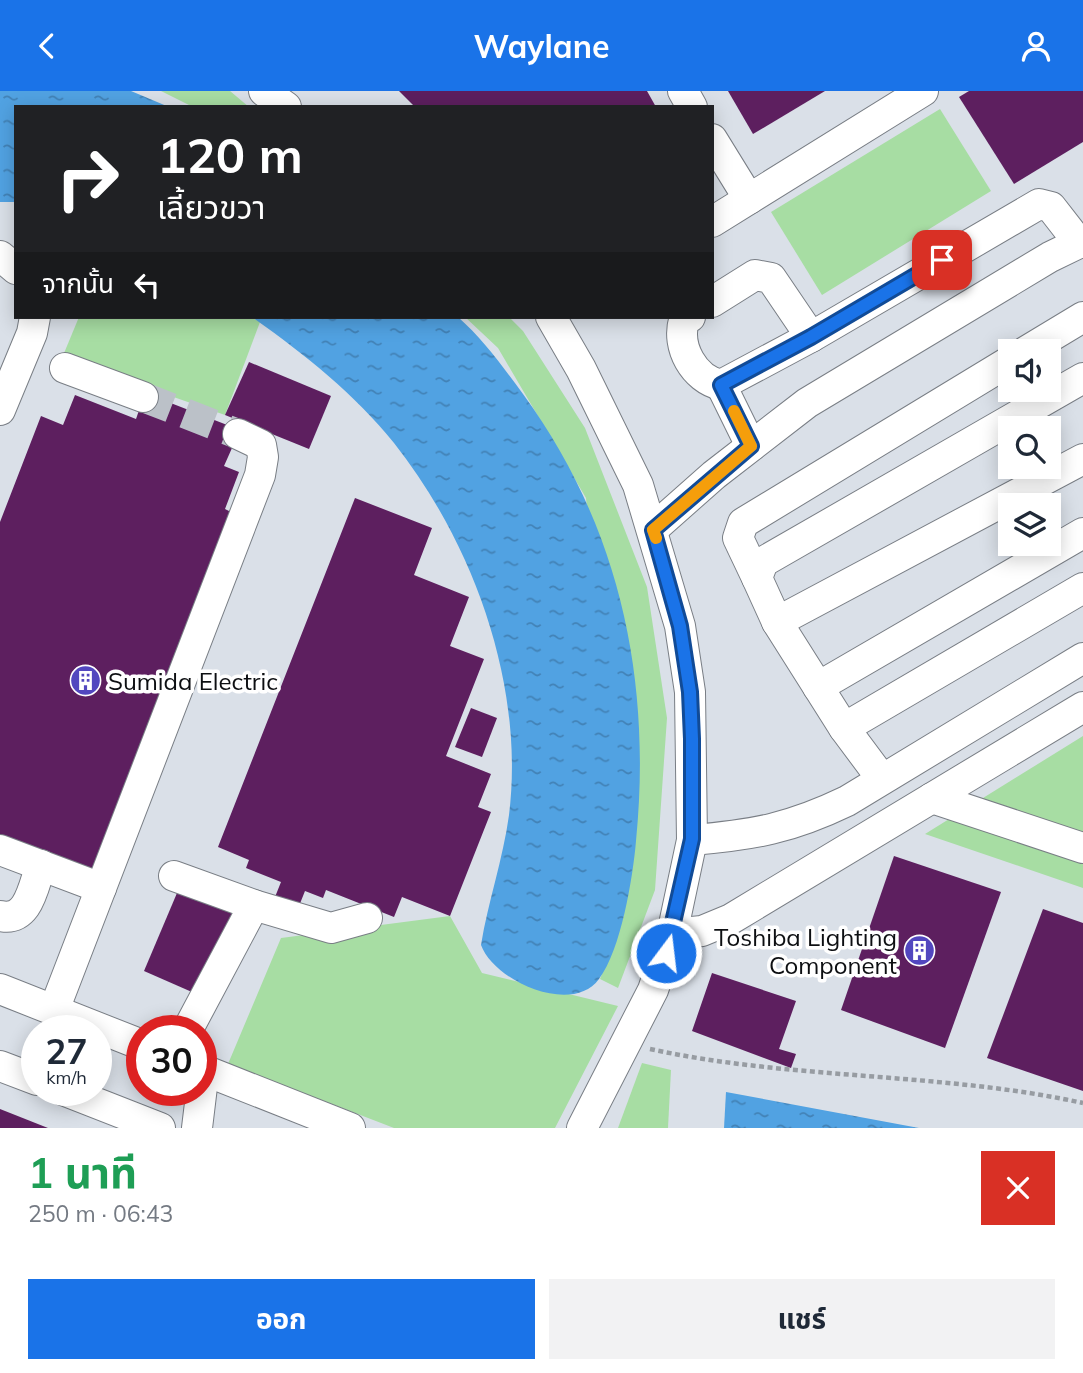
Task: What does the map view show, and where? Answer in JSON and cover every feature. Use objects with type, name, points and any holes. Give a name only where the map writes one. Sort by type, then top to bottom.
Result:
[{"type":"street","points":[[264,91],[283,105]]},
{"type":"street","points":[[714,221],[923,91]]},
{"type":"street","points":[[714,142],[749,199]]},
{"type":"street","points":[[653,530],[751,446],[807,403],[1050,257],[1081,242],[1051,207],[1038,204],[811,337],[721,385],[707,382],[690,364],[681,331],[686,319]]},
{"type":"street","points":[[0,256],[14,267]]},
{"type":"street","points":[[714,301],[755,275],[763,275],[771,278],[811,337]]},
{"type":"street","points":[[1047,339],[1083,317]]},
{"type":"street","points":[[0,410],[32,333],[35,319]]},
{"type":"street","points":[[555,319],[638,485],[680,626],[690,692],[692,839],[672,934],[653,991],[582,1128]]},
{"type":"street","points":[[65,368],[144,397]]},
{"type":"street","points":[[882,779],[844,728],[777,622],[738,538],[743,523],[998,368]]},
{"type":"street","points":[[757,578],[763,562],[799,539],[1083,378]]},
{"type":"street","points":[[721,385],[751,446]]},
{"type":"street","points":[[54,1010],[260,475],[263,457],[261,445],[238,433]]},
{"type":"street","points":[[777,622],[1083,459]]},
{"type":"street","points":[[818,687],[1083,533]]},
{"type":"street","points":[[844,728],[1083,588]]},
{"type":"street","points":[[692,839],[774,831],[806,821],[882,779],[1083,658]]},
{"type":"street","points":[[672,934],[702,931],[731,919],[1083,707]]},
{"type":"street","points":[[932,798],[1083,848]]},
{"type":"street","points":[[0,850],[101,888]]},
{"type":"street","points":[[0,916],[14,918],[22,912],[41,865]]},
{"type":"street","points":[[174,876],[254,905],[331,928],[367,918]]},
{"type":"street","points":[[196,1015],[254,905]]},
{"type":"street","points":[[0,989],[126,1039]]},
{"type":"street","points":[[0,1066],[21,1074]]},
{"type":"street","points":[[217,1075],[350,1128]]},
{"type":"street","points":[[104,1106],[160,1128]]},
{"type":"street","points":[[197,1128],[199,1106]]},
{"type":"path","points":[[625,1044],[712,1062],[900,1078],[1048,1095],[1083,1103]]},
{"type":"green space","points":[[161,91],[230,91],[247,105],[189,105]]},
{"type":"green space","points":[[940,109],[991,191],[822,295],[771,212]]},
{"type":"green space","points":[[78,319],[255,319],[260,322],[225,415],[62,358]]},
{"type":"green space","points":[[467,319],[511,319],[523,331],[585,428],[647,587],[667,718],[655,890],[618,988],[600,979],[624,915],[586,498],[498,348]]},
{"type":"green space","points":[[1083,736],[1083,888],[925,834]]},
{"type":"green space","points":[[450,916],[482,973],[618,1006],[555,1128],[394,1128],[228,1064],[281,938]]},
{"type":"green space","points":[[642,1063],[671,1070],[668,1128],[618,1128]]},
{"type":"water","points":[[0,91],[131,91],[164,105],[14,105],[14,202],[0,202]]},
{"type":"water","points":[[255,319],[460,319],[484,344],[523,394],[556,445],[584,497],[606,551],[622,607],[633,663],[639,722],[640,781],[634,856],[625,913],[607,966],[599,979],[587,990],[571,994],[553,994],[535,989],[501,971],[481,945],[509,815],[512,766],[509,717],[501,667],[488,619],[470,571],[423,483],[394,443],[363,408],[328,375]]},
{"type":"water","points":[[726,1092],[919,1128],[724,1128]]},
{"type":"building","points":[[399,91],[647,91],[655,105],[413,105]]},
{"type":"building","points":[[728,91],[825,91],[753,134]]},
{"type":"building","points":[[969,91],[1083,91],[1083,142],[1014,184],[959,97]]},
{"type":"building","points":[[249,362],[331,396],[309,449],[225,415]]},
{"type":"building","name":"Sumida Electric","points":[[145,393],[240,430],[224,466],[239,472],[225,509],[235,514],[93,876],[0,839],[0,522],[41,416],[63,425],[75,395],[136,419]]},
{"type":"building","name":"Sumida Electric","points":[[355,498],[432,528],[414,575],[469,597],[450,646],[484,659],[446,756],[491,774],[478,807],[491,812],[450,916],[402,897],[394,917],[326,890],[323,898],[305,891],[297,911],[273,902],[281,882],[246,868],[249,860],[218,847]]},
{"type":"building","points":[[471,708],[497,718],[482,757],[455,747]]},
{"type":"building","name":"Toshiba Lighting Component","points":[[894,856],[1001,892],[945,1048],[841,1010]]},
{"type":"building","points":[[177,893],[242,917],[201,996],[144,971]]},
{"type":"building","points":[[1043,909],[1083,923],[1083,1091],[987,1058]]},
{"type":"building","name":"Toshiba Lighting Component","points":[[712,973],[796,1001],[779,1049],[796,1054],[791,1068],[692,1031]]},
{"type":"building","points":[[0,1109],[48,1128],[0,1128]]},
{"type":"tunnel","points":[[143,397],[238,434]]},
{"type":"slow traffic","points":[[656,538],[653,530],[751,446],[734,411]]},
{"type":"place","name":"Sumida Electric","points":[[85,681]]},
{"type":"place","name":"Toshiba Lighting Component","points":[[920,951]]},
{"type":"route","points":[[666,953],[692,839],[692,739],[690,692],[680,626],[653,530],[751,446],[721,385],[811,337],[942,260]]}]
